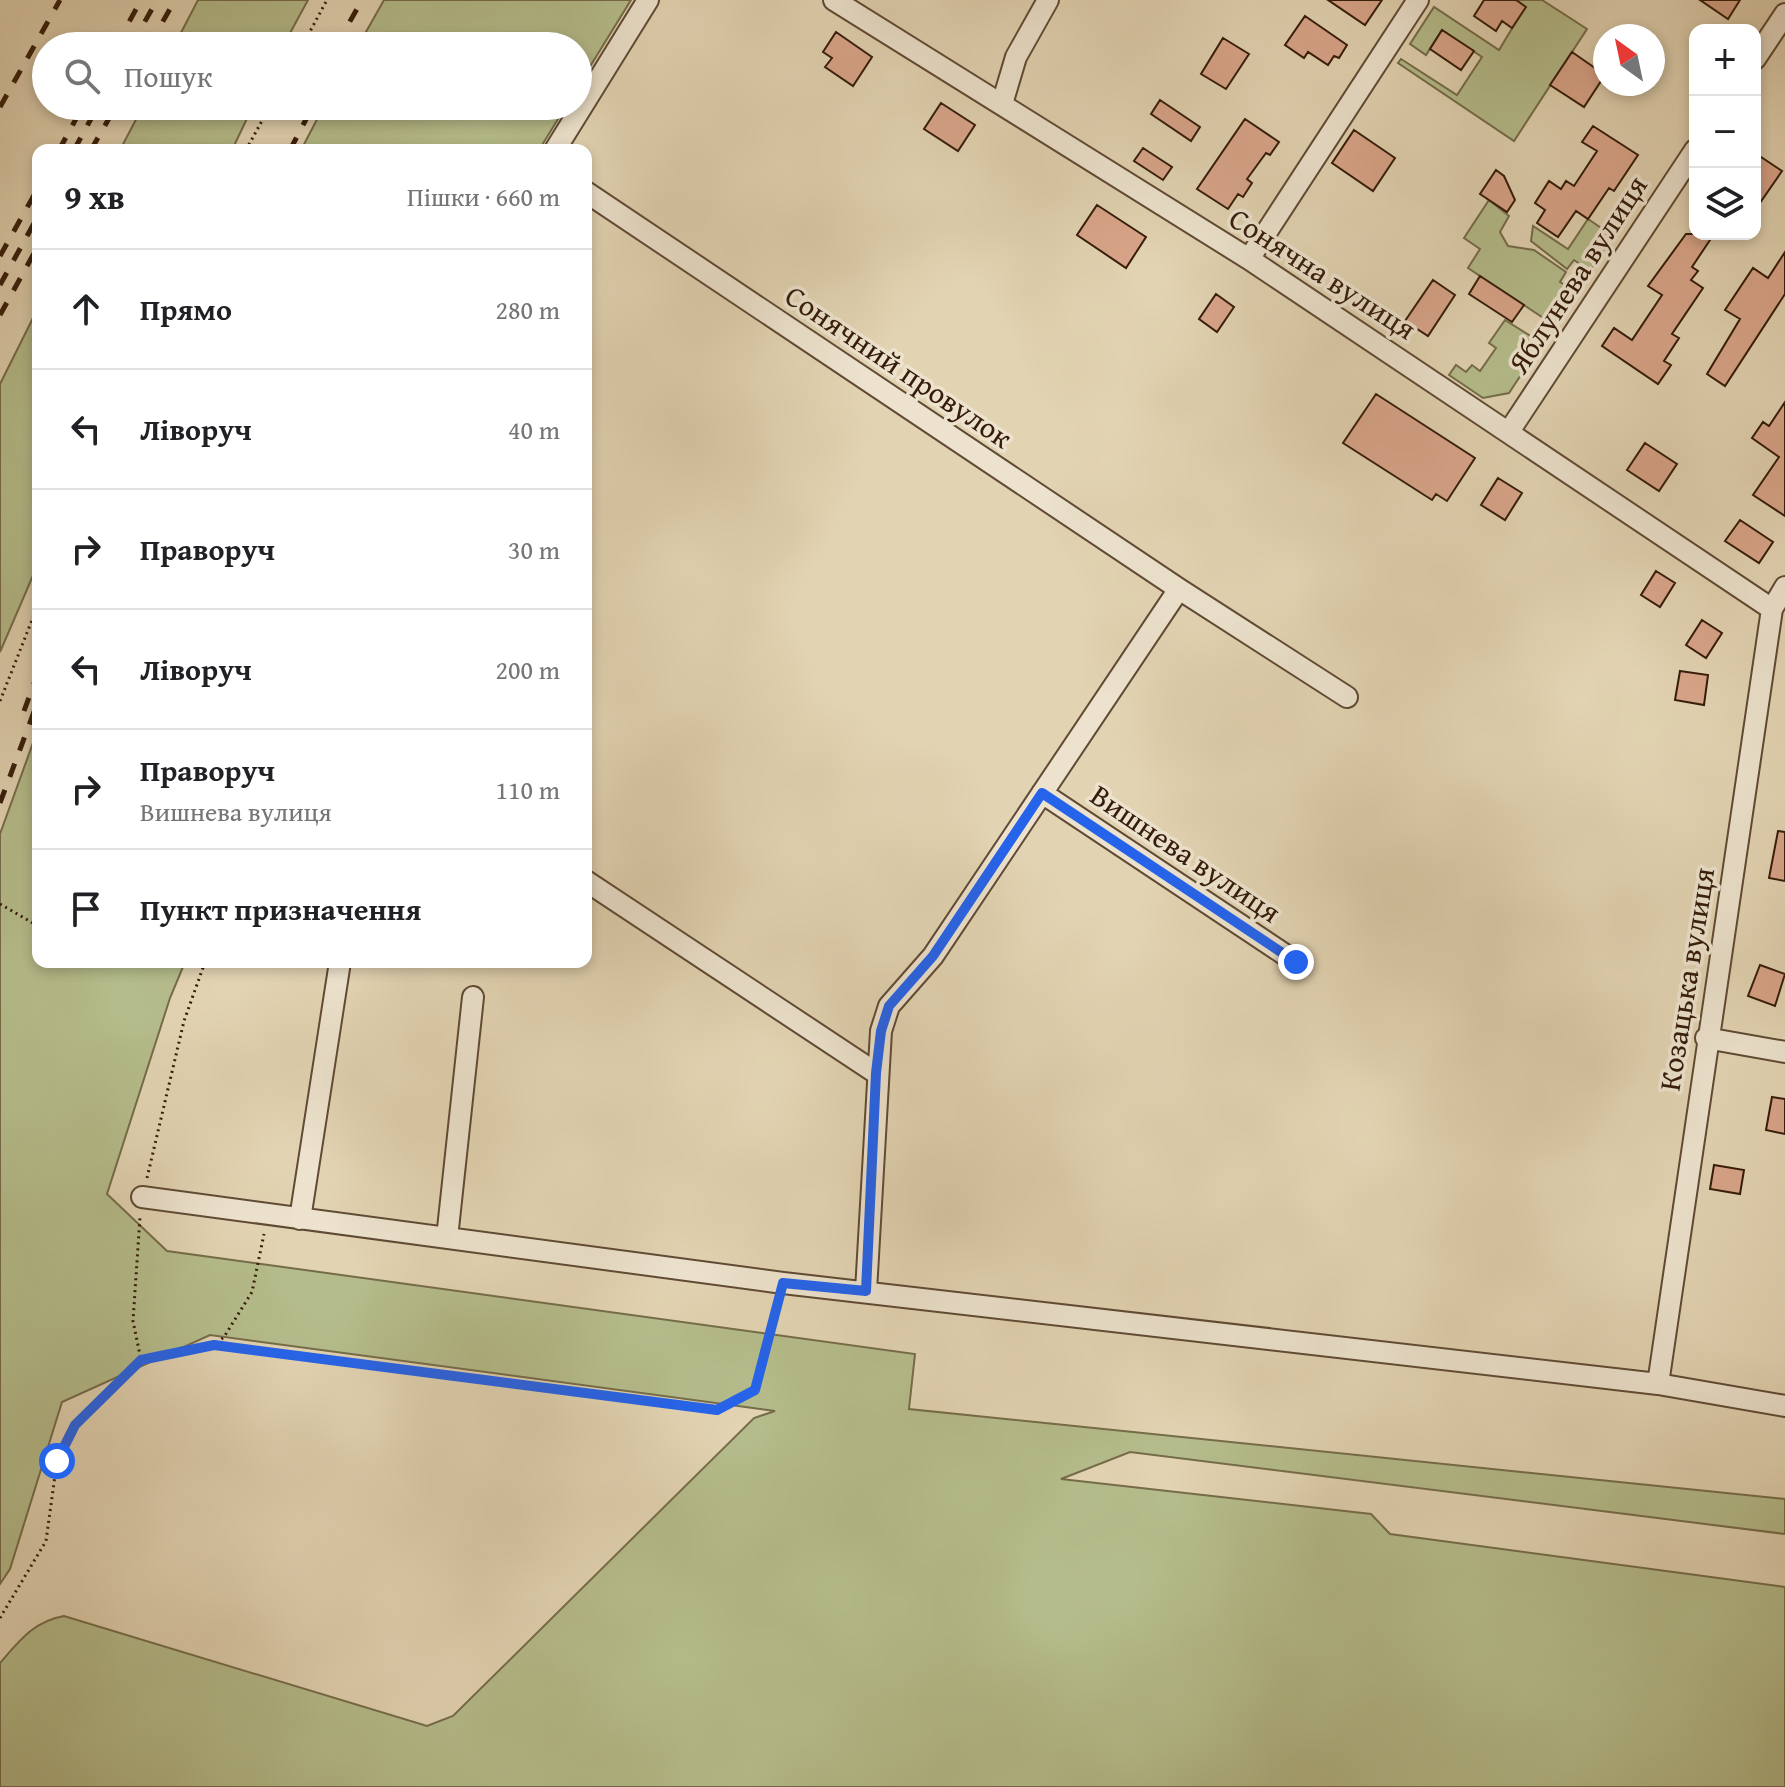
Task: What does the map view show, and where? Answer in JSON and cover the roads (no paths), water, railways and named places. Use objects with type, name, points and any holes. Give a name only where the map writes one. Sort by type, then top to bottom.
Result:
[{"type":"street","points":[[592,90],[648,0]]},
{"type":"street","name":"Сонячна вулиця","points":[[834,0],[1249,259],[1510,430],[1772,609]]},
{"type":"street","points":[[1002,104],[1016,57],[1048,0]]},
{"type":"street","points":[[1249,259],[1418,0]]},
{"type":"street","points":[[1761,50],[1785,14]]},
{"type":"street","points":[[559,144],[574,120]]},
{"type":"street","name":"Яблунева вулиця","points":[[1510,430],[1689,159]]},
{"type":"street","name":"Сонячний провулок","points":[[592,196],[1179,589],[1347,697]]},
{"type":"street","name":"Козацька вулиця","points":[[1658,1384],[1706,1038],[1772,609],[1785,587]]},
{"type":"street","points":[[866,1291],[876,1073],[881,1031],[889,1006],[933,956],[1179,589]]},
{"type":"street","name":"Вишнева вулиця","points":[[1042,793],[1296,962]]},
{"type":"street","points":[[592,885],[876,1073]]},
{"type":"street","points":[[300,1219],[339,968]]},
{"type":"street","points":[[447,1238],[473,997]]},
{"type":"street","points":[[1706,1038],[1785,1052]]},
{"type":"street","points":[[142,1197],[783,1283],[1658,1384],[1785,1406]]},
{"type":"railway","points":[[42,32],[60,0]]},
{"type":"railway","points":[[124,32],[141,0]]},
{"type":"railway","points":[[139,32],[157,0]]},
{"type":"railway","points":[[157,32],[175,0]]},
{"type":"railway","points":[[344,32],[362,0]]},
{"type":"railway","points":[[0,107],[32,50]]},
{"type":"railway","points":[[62,144],[75,120]]},
{"type":"railway","points":[[77,144],[90,120]]},
{"type":"railway","points":[[94,144],[108,120]]},
{"type":"railway","points":[[293,144],[306,120]]},
{"type":"railway","points":[[0,256],[32,199]]},
{"type":"railway","points":[[0,285],[32,227]]},
{"type":"railway","points":[[0,315],[32,257]]},
{"type":"railway","points":[[24,711],[32,689]]},
{"type":"railway","points":[[0,803],[32,717]]}]
